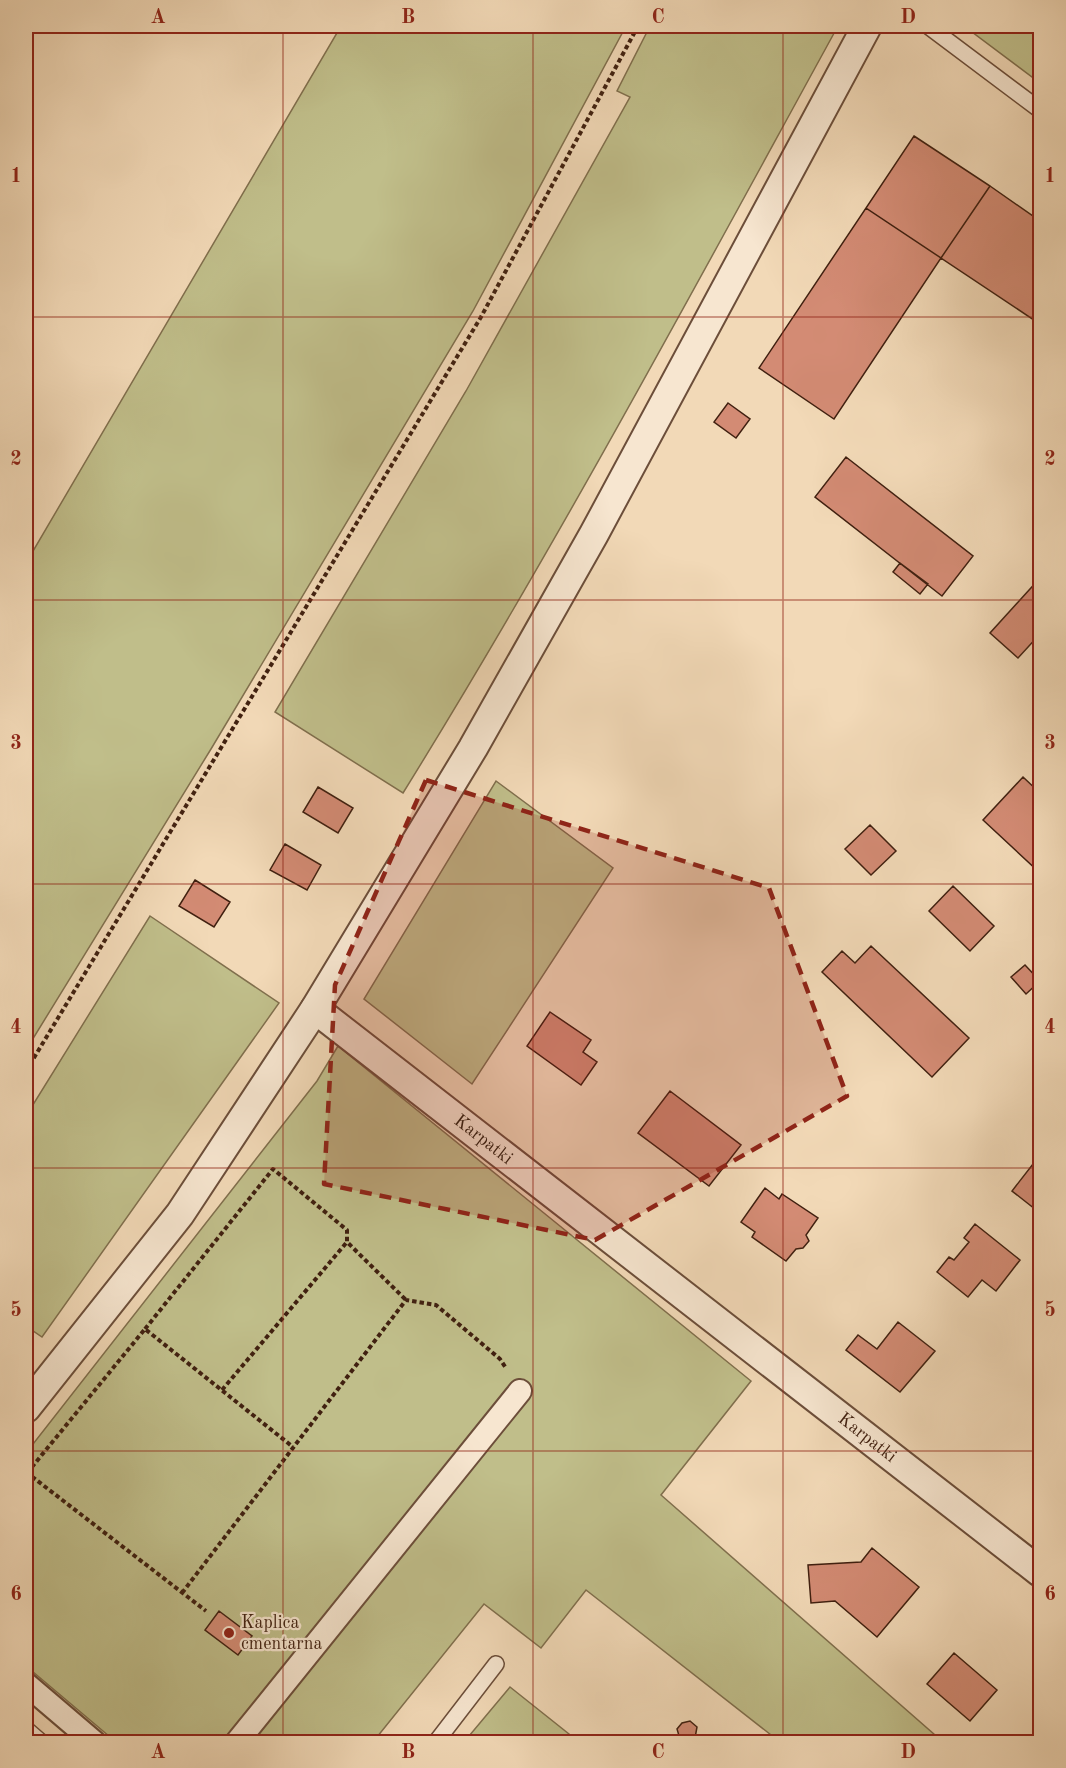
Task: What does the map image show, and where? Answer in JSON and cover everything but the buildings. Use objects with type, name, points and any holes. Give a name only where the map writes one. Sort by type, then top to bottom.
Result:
[{"type":"street","points":[[26,1408],[180,1214],[315,1009],[473,748],[594,534],[867,26]]},
{"type":"street","name":"Karpatki","points":[[315,1009],[1041,1572]]},
{"type":"street","points":[[237,1743],[520,1391]]},
{"type":"street","points":[[26,1684],[94,1743]]},
{"type":"lane","points":[[928,26],[1041,110]]},
{"type":"lane","points":[[436,1743],[496,1664]]},
{"type":"lane","points":[[26,1729],[41,1743]]},
{"type":"path","points":[[26,1071],[481,317],[638,26]]},
{"type":"path","points":[[206,1611],[26,1472],[145,1329],[273,1169],[347,1230],[346,1242],[222,1390]]},
{"type":"path","points":[[346,1242],[406,1300],[436,1305],[500,1359],[520,1391]]},
{"type":"path","points":[[182,1593],[406,1300]]},
{"type":"path","points":[[145,1329],[293,1447]]},
{"type":"highlighted area","points":[[426,780],[769,888],[847,1096],[595,1240],[324,1184],[335,985]]},
{"type":"shaded area","points":[[341,26],[626,26],[473,311],[211,749],[26,1050],[26,563]]},
{"type":"shaded area","points":[[650,26],[838,26],[572,508],[403,793],[275,712],[466,391],[630,97],[617,91]]},
{"type":"shaded area","points":[[964,26],[1040,26],[1040,83]]},
{"type":"shaded area","points":[[496,781],[613,868],[472,1084],[364,999]]},
{"type":"shaded area","points":[[150,916],[279,1003],[42,1337],[26,1326],[26,1116]]},
{"type":"shaded area","points":[[338,1046],[751,1381],[661,1495],[943,1742],[780,1742],[586,1590],[541,1648],[484,1604],[373,1742],[116,1742],[26,1666],[26,1453],[317,1081]]},
{"type":"shaded area","points":[[510,1687],[579,1742],[464,1742]]},
{"type":"place","name":"Kaplica cmentarna","points":[[229,1633]]}]
